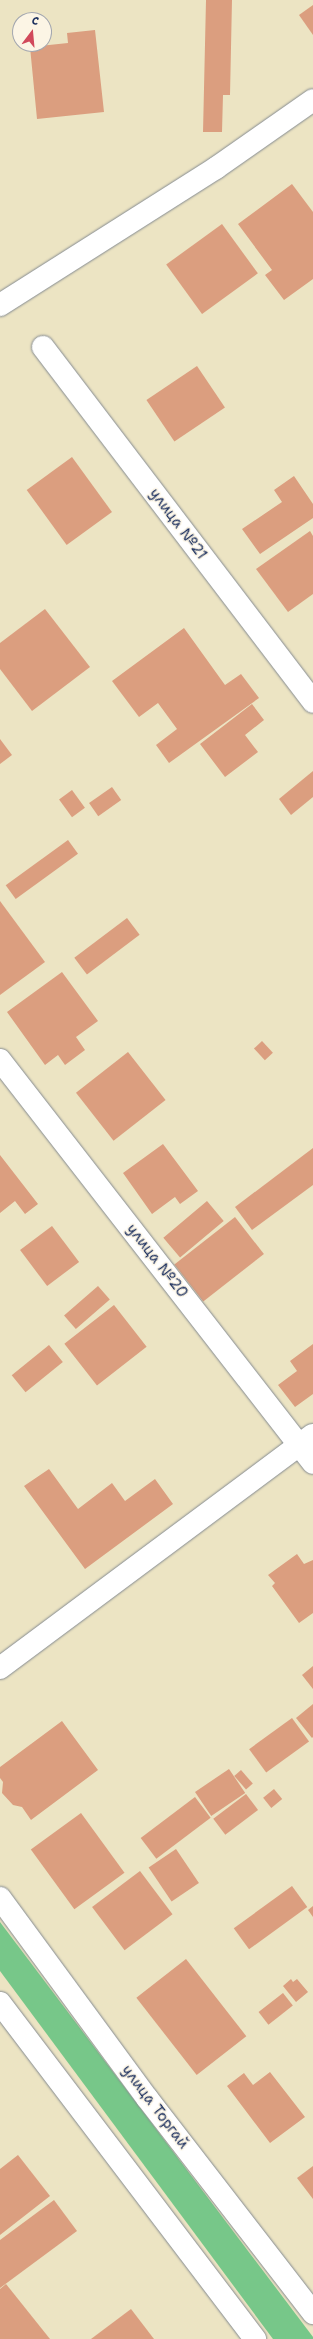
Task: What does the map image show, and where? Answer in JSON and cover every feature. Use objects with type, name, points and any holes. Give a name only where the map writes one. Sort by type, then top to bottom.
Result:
[{"type":"street","points":[[0,305],[216,168],[313,100]]},
{"type":"street","name":"улица №21","points":[[43,347],[313,702]]},
{"type":"street","name":"улица №20","points":[[0,1060],[306,1440],[313,1463]]},
{"type":"street","points":[[0,1668],[306,1440]]},
{"type":"street","name":"улица Торгай","points":[[0,1898],[147,2098],[313,2313]]},
{"type":"street","points":[[0,2003],[255,2339]]},
{"type":"green space","points":[[0,1922],[313,2337],[313,2339],[273,2339],[0,1971]]},
{"type":"building","points":[[206,0],[232,0],[230,95],[223,95],[222,132],[203,132]]},
{"type":"building","points":[[313,5],[313,35],[299,15]]},
{"type":"building","points":[[95,30],[104,112],[37,119],[30,52],[52,52],[52,45],[68,43],[67,33]]},
{"type":"building","points":[[292,184],[313,212],[313,279],[284,300],[265,275],[272,270],[238,224]]},
{"type":"building","points":[[222,224],[258,273],[202,314],[166,265]]},
{"type":"building","points":[[197,366],[225,407],[174,442],[146,400]]},
{"type":"building","points":[[72,457],[112,512],[67,545],[27,490]]},
{"type":"building","points":[[294,476],[313,504],[313,518],[260,554],[242,529],[282,502],[274,490]]},
{"type":"building","points":[[310,531],[313,536],[313,594],[288,612],[256,569]]},
{"type":"building","points":[[45,609],[90,667],[32,711],[0,669],[0,643]]},
{"type":"building","points":[[184,628],[225,685],[241,674],[259,698],[169,763],[156,745],[177,729],[158,703],[139,717],[112,681]]},
{"type":"building","points":[[252,704],[264,720],[245,735],[258,752],[225,777],[200,744]]},
{"type":"building","points":[[0,739],[12,755],[0,764]]},
{"type":"building","points":[[313,771],[313,797],[291,815],[279,799]]},
{"type":"building","points":[[112,787],[121,800],[98,816],[89,803]]},
{"type":"building","points":[[72,790],[85,808],[72,817],[59,799]]},
{"type":"building","points":[[68,840],[78,854],[16,899],[6,885]]},
{"type":"building","points":[[0,901],[45,962],[0,995]]},
{"type":"building","points":[[127,918],[140,935],[87,974],[74,958]]},
{"type":"building","points":[[62,972],[98,1021],[76,1037],[85,1050],[65,1065],[58,1055],[45,1065],[7,1012]]},
{"type":"building","points":[[262,1041],[273,1053],[265,1060],[254,1049]]},
{"type":"building","points":[[128,1052],[166,1100],[114,1141],[76,1093]]},
{"type":"building","points":[[163,1144],[198,1191],[180,1204],[175,1197],[152,1214],[123,1173]]},
{"type":"building","points":[[313,1148],[313,1185],[252,1230],[235,1207]]},
{"type":"building","points":[[0,1155],[38,1204],[25,1214],[15,1201],[0,1213]]},
{"type":"building","points":[[207,1201],[224,1221],[180,1258],[163,1238]]},
{"type":"building","points":[[235,1217],[264,1254],[203,1301],[174,1264]]},
{"type":"building","points":[[52,1226],[79,1262],[47,1286],[20,1250]]},
{"type":"building","points":[[98,1286],[110,1300],[76,1329],[64,1316]]},
{"type":"building","points":[[114,1305],[147,1347],[97,1386],[64,1344]]},
{"type":"building","points":[[313,1344],[313,1394],[295,1407],[278,1385],[297,1371],[290,1361]]},
{"type":"building","points":[[49,1345],[63,1362],[26,1392],[12,1375]]},
{"type":"building","points":[[49,1469],[78,1509],[112,1483],[125,1501],[155,1479],[173,1504],[85,1569],[24,1486]]},
{"type":"building","points":[[297,1554],[304,1564],[313,1560],[313,1613],[299,1623],[272,1586],[275,1583],[268,1575]]},
{"type":"building","points":[[313,1666],[313,1689],[302,1675]]},
{"type":"building","points":[[313,1704],[313,1737],[312,1738],[296,1718]]},
{"type":"building","points":[[292,1718],[309,1741],[266,1773],[249,1749]]},
{"type":"building","points":[[62,1721],[98,1770],[31,1820],[22,1807],[13,1805],[2,1793],[3,1782],[0,1778],[0,1767]]},
{"type":"building","points":[[229,1769],[245,1793],[211,1816],[195,1792]]},
{"type":"building","points":[[241,1770],[253,1784],[246,1789],[234,1776]]},
{"type":"building","points":[[274,1789],[282,1799],[271,1808],[263,1798]]},
{"type":"building","points":[[246,1794],[258,1810],[225,1835],[213,1819]]},
{"type":"building","points":[[195,1797],[211,1818],[156,1859],[141,1838]]},
{"type":"building","points":[[81,1813],[124,1873],[74,1909],[31,1849]]},
{"type":"building","points":[[176,1849],[199,1883],[172,1901],[149,1867]]},
{"type":"building","points":[[140,1871],[172,1914],[125,1950],[92,1907]]},
{"type":"building","points":[[292,1886],[307,1907],[249,1949],[234,1928]]},
{"type":"building","points":[[313,1906],[313,1917],[308,1910]]},
{"type":"building","points":[[186,1959],[246,2036],[197,2075],[136,1998]]},
{"type":"building","points":[[291,1979],[293,1982],[297,1979],[308,1992],[296,2002],[283,1986]]},
{"type":"building","points":[[283,1993],[293,2006],[268,2025],[259,2012]]},
{"type":"building","points":[[270,2072],[305,2117],[270,2143],[227,2086],[244,2073],[253,2085]]},
{"type":"building","points":[[18,2155],[50,2196],[0,2235],[0,2169]]},
{"type":"building","points":[[313,2166],[313,2199],[297,2178]]},
{"type":"building","points":[[54,2200],[77,2231],[0,2288],[0,2240]]},
{"type":"building","points":[[6,2284],[50,2339],[0,2339],[0,2289]]},
{"type":"building","points":[[131,2309],[154,2339],[91,2339]]}]
